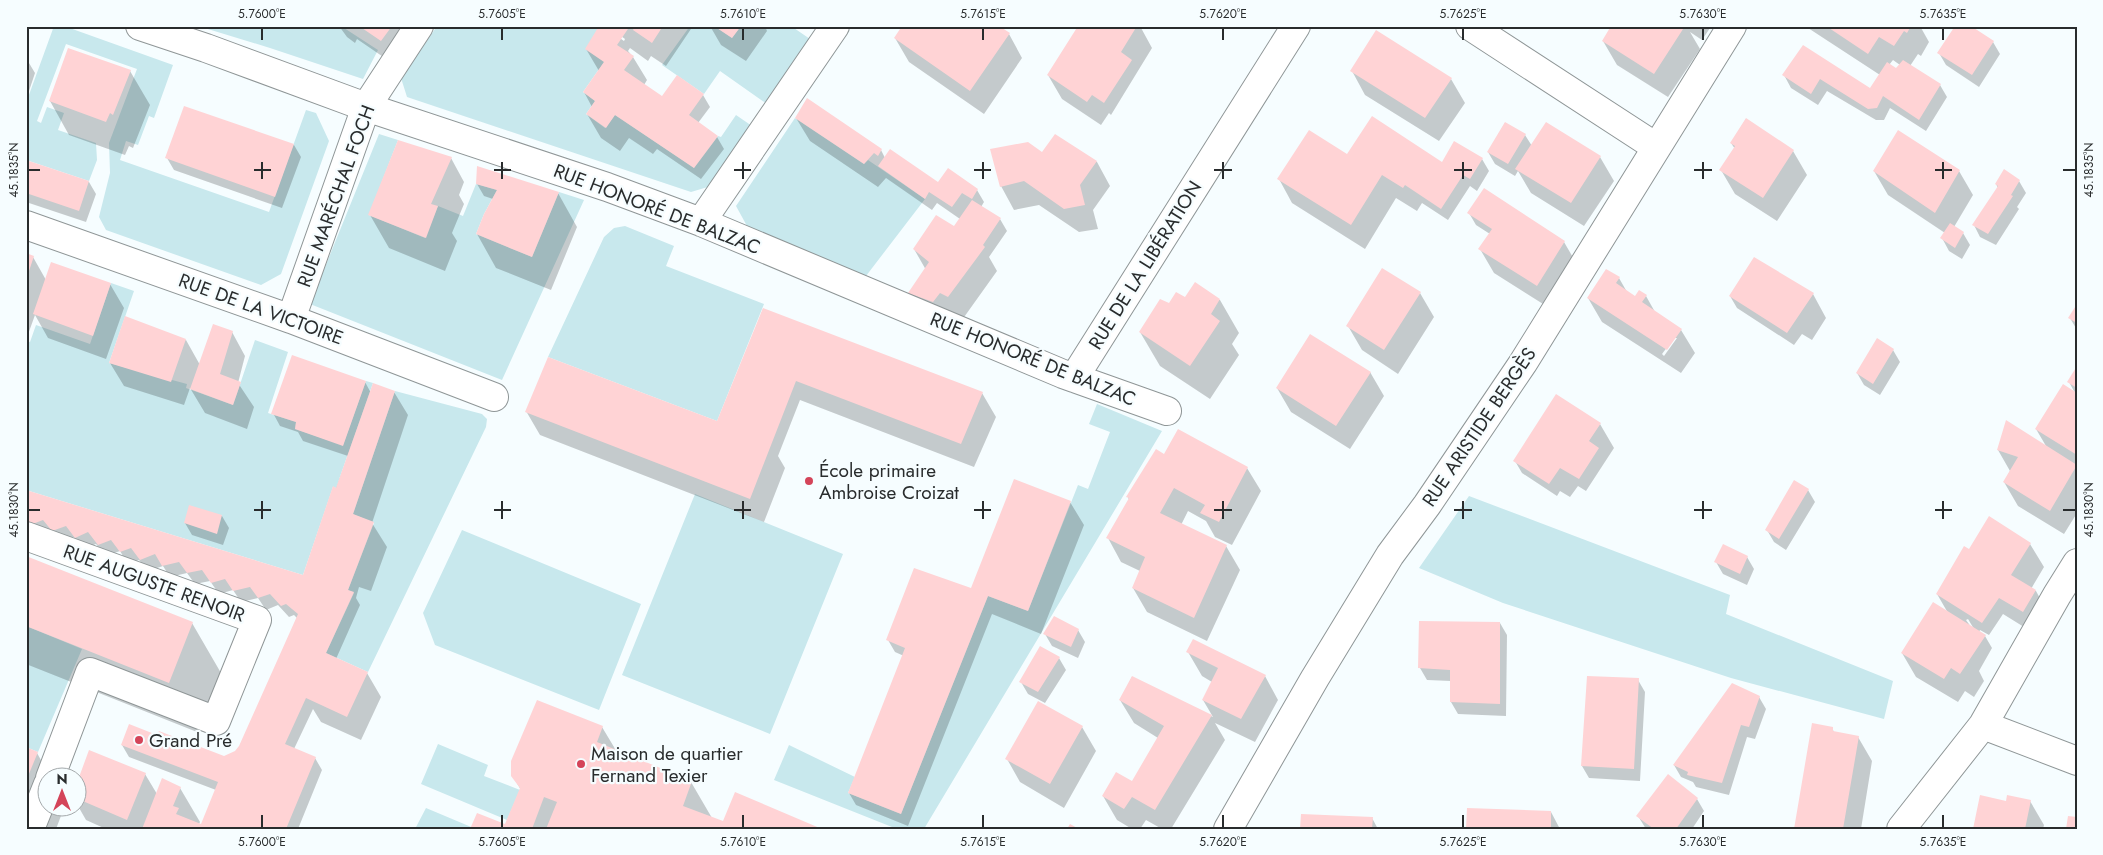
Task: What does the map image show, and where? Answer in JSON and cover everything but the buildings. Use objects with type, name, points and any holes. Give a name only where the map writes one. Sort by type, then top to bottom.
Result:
[{"type":"street","name":"RUE HONORÉ DE BALZAC","points":[[140,26],[206,48],[366,107],[607,188],[701,222],[1074,378],[1167,411]]},
{"type":"street","name":"RUE MARÉCHAL FOCH","points":[[291,318],[366,107],[419,26]]},
{"type":"street","points":[[701,222],[835,26]]},
{"type":"street","name":"RUE DE LA LIBÉRATION","points":[[1074,378],[1296,26]]},
{"type":"street","points":[[1470,26],[1656,147]]},
{"type":"street","name":"RUE ARISTIDE BERGÈS","points":[[1228,829],[1315,678],[1390,555],[1428,505],[1524,363],[1732,26]]},
{"type":"street","name":"RUE DE LA VICTOIRE","points":[[26,225],[291,318],[494,397]]},
{"type":"street","name":"RUE AUGUSTE RENOIR","points":[[26,536],[257,620],[216,721],[90,672],[54,768]]},
{"type":"street","points":[[1901,829],[1983,725],[2077,563]]},
{"type":"street","points":[[1983,725],[2077,761]]},
{"type":"street","points":[[30,829],[38,809]]},
{"type":"shaded area","points":[[54,26],[64,26],[173,65],[154,118],[149,116],[138,145],[126,141],[120,160],[269,212],[306,110],[316,113],[329,141],[281,274],[261,285],[106,230],[99,217],[110,173],[109,143],[137,69],[66,44],[37,121],[41,123],[47,107],[64,113],[58,130],[96,143],[97,160],[89,181],[26,160],[26,103]]},
{"type":"shaded area","points":[[198,26],[341,26],[378,50],[363,79]]},
{"type":"shaded area","points":[[437,26],[599,26],[604,62],[583,92],[595,101],[586,114],[605,128],[615,115],[694,168],[718,136],[721,137],[736,115],[752,126],[711,186],[691,192],[407,97],[401,78]]},
{"type":"shaded area","points":[[690,26],[714,26],[732,38],[741,26],[791,26],[810,39],[767,104],[720,71],[704,94],[662,65]]},
{"type":"shaded area","points":[[795,118],[864,164],[868,160],[925,199],[866,276],[747,226],[736,206]]},
{"type":"shaded area","points":[[379,134],[398,140],[369,215],[425,238],[438,206],[463,216],[476,184],[497,190],[476,234],[532,257],[559,192],[584,200],[502,380],[310,304]]},
{"type":"shaded area","points":[[625,226],[674,246],[666,266],[764,304],[717,421],[548,357],[604,237],[614,228]]},
{"type":"shaded area","points":[[111,283],[134,291],[109,363],[187,384],[186,388],[233,405],[255,340],[288,352],[268,413],[296,422],[295,429],[343,445],[366,381],[373,383],[336,488],[333,487],[303,575],[26,490],[26,341],[30,342],[36,325],[90,344]]},
{"type":"shaded area","points":[[395,391],[482,414],[487,419],[486,427],[368,672],[326,653],[354,593],[348,590],[374,523],[353,514]]},
{"type":"shaded area","points":[[1097,404],[1162,431],[924,829],[897,829],[774,780],[789,745],[855,777],[848,793],[901,814],[988,596],[1028,611],[1078,485],[1088,489],[1110,432],[1089,424]]},
{"type":"shaded area","points":[[695,494],[843,554],[770,734],[622,675]]},
{"type":"shaded area","points":[[1469,496],[1730,595],[1726,614],[1893,681],[1884,719],[1731,678],[1503,603],[1419,568]]},
{"type":"shaded area","points":[[462,530],[641,604],[599,710],[435,645],[423,613]]},
{"type":"shaded area","points":[[26,626],[82,649],[38,752],[26,747]]},
{"type":"shaded area","points":[[438,744],[488,765],[484,776],[520,790],[507,820],[421,784]]},
{"type":"shaded area","points":[[426,808],[476,829],[415,829]]},
{"type":"place","name":"École primaire Ambroise Croizat","points":[[809,481]]},
{"type":"place","name":"Grand Pré","points":[[139,740]]},
{"type":"place","name":"Maison de quartier Fernand Texier","points":[[581,764]]}]
